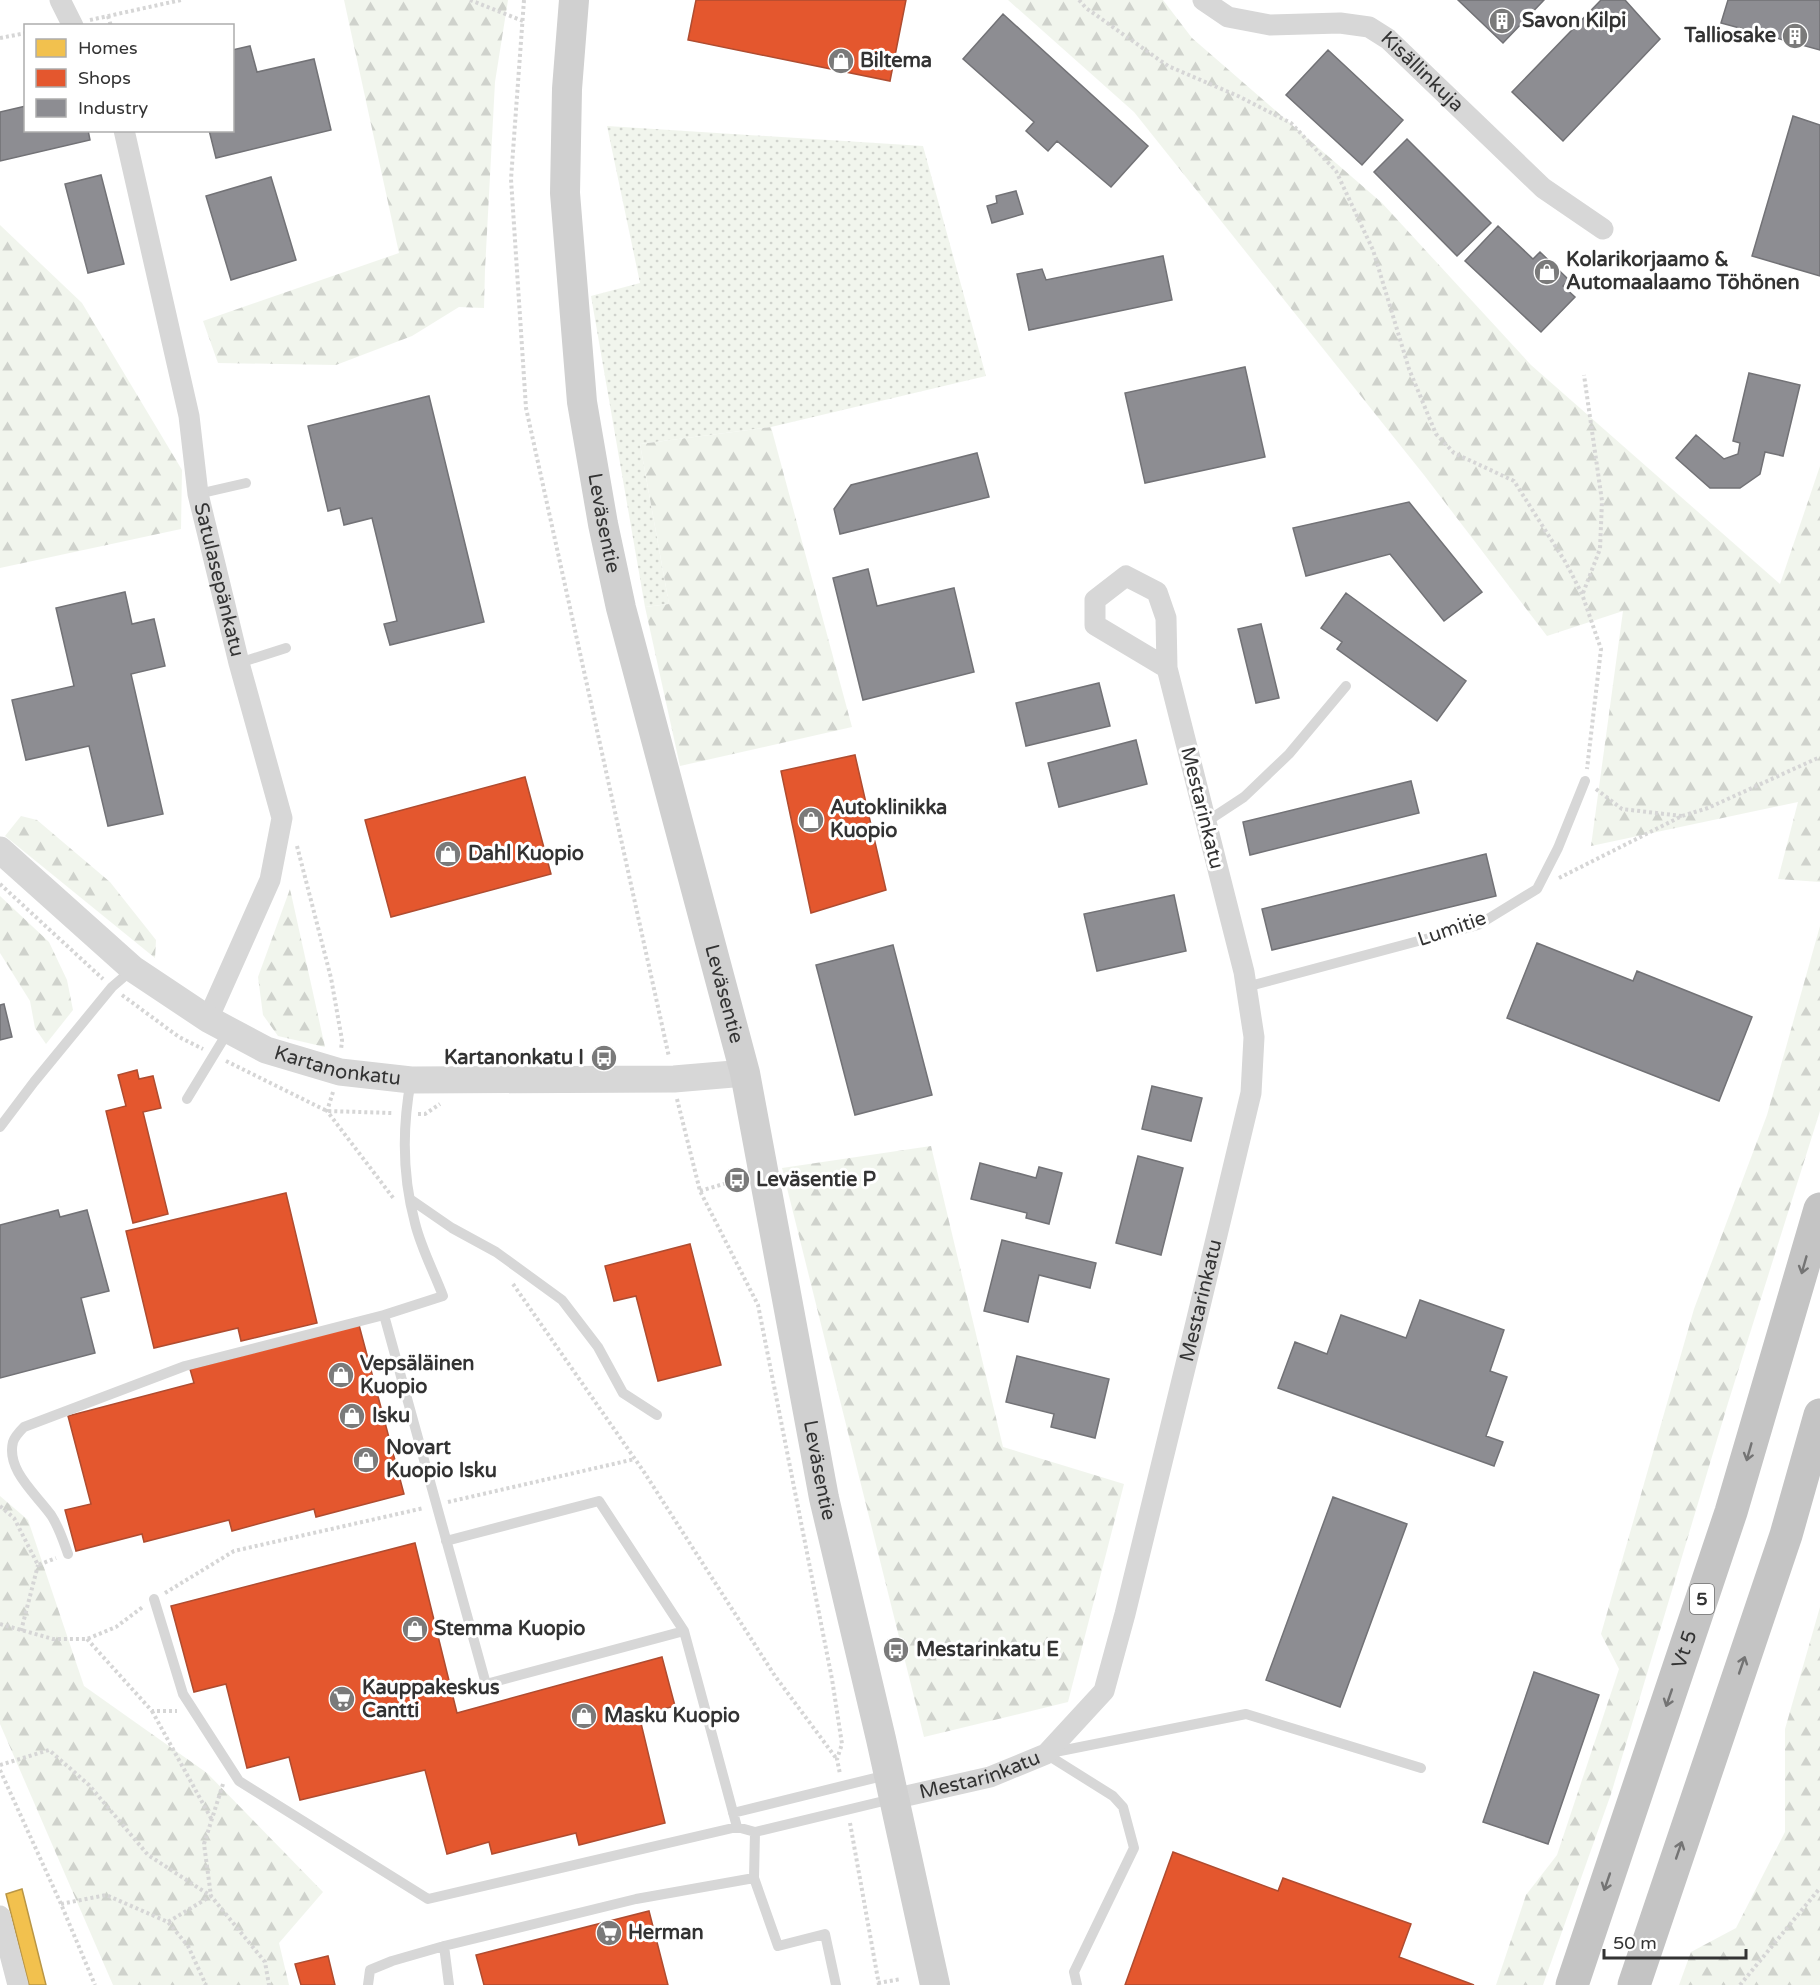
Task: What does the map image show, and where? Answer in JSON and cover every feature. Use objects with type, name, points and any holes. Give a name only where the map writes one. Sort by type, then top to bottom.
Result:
[{"type":"highway","name":"Vt 5","points":[[1572,1985],[1731,1512],[1820,1209]]},
{"type":"highway","points":[[1634,1985],[1786,1535],[1820,1415]]},
{"type":"main road","name":"Leväsentie","points":[[574,0],[567,89],[565,194],[582,402],[603,524],[621,608],[745,1072],[824,1498],[935,1985]]},
{"type":"street","points":[[60,0],[72,24]]},
{"type":"street","name":"Kisällinkuja","points":[[1203,0],[1228,17],[1270,25],[1340,23],[1369,27],[1388,39],[1544,188],[1604,229]]},
{"type":"street","name":"Satulasepänkatu","points":[[124,132],[189,416],[198,494],[239,663],[282,818],[270,880],[218,1024]]},
{"type":"street","name":"Mestarinkatu","points":[[891,1787],[990,1778],[1046,1754],[1104,1691],[1125,1614],[1251,1093],[1254,1037],[1246,987],[1167,668]]},
{"type":"street","name":"Kartanonkatu","points":[[0,850],[133,969],[218,1024],[266,1050],[340,1072],[411,1080],[674,1079],[745,1072]]},
{"type":"street","points":[[0,1916],[18,1985]]},
{"type":"lane","points":[[198,494],[246,483]]},
{"type":"lane","points":[[239,663],[286,648]]},
{"type":"lane","points":[[1206,822],[1244,797],[1289,754],[1346,686]]},
{"type":"lane","points":[[1537,889],[1558,848],[1585,780]]},
{"type":"lane","name":"Lumitie","points":[[1246,987],[1478,925],[1537,889]]},
{"type":"lane","points":[[0,1127],[112,987],[133,969]]},
{"type":"lane","points":[[188,1099],[213,1054],[218,1024]]},
{"type":"lane","points":[[68,1554],[59,1528],[18,1472],[12,1455],[13,1439],[24,1427],[185,1366],[384,1316],[443,1296],[415,1225],[404,1165],[405,1124],[411,1080]]},
{"type":"lane","points":[[410,1200],[452,1228],[496,1252],[562,1300],[598,1347],[623,1393],[657,1415]]},
{"type":"lane","points":[[384,1316],[486,1684],[684,1631]]},
{"type":"lane","points":[[446,1541],[599,1501],[684,1631],[737,1827]]},
{"type":"lane","points":[[154,1599],[183,1694],[239,1781],[428,1899],[737,1827],[755,1832],[847,1810],[891,1787]]},
{"type":"lane","points":[[1046,1754],[1246,1714],[1421,1768]]},
{"type":"lane","points":[[1046,1754],[1113,1796],[1123,1807],[1134,1848],[1074,1972],[1077,1985]]},
{"type":"lane","points":[[733,1813],[842,1786],[891,1787]]},
{"type":"lane","points":[[755,1832],[754,1878],[778,1946],[825,1934],[836,1985]]},
{"type":"lane","points":[[368,1985],[370,1970],[444,1946],[636,1899],[754,1878]]},
{"type":"lane","points":[[444,1946],[449,1985]]},
{"type":"path","points":[[77,24],[180,0]]},
{"type":"path","points":[[470,0],[523,21]]},
{"type":"path","points":[[524,0],[511,179],[525,408],[676,1093],[700,1191],[758,1305],[832,1679],[842,1744],[837,1759]]},
{"type":"path","points":[[1079,0],[1086,8],[1168,66],[1238,96],[1291,123],[1336,171],[1373,250],[1408,369],[1436,434],[1454,453],[1514,481],[1566,562],[1582,594],[1601,649],[1585,780],[1622,809],[1682,816]]},
{"type":"path","points":[[108,16],[110,24]]},
{"type":"path","points":[[0,39],[24,33]]},
{"type":"path","points":[[1582,594],[1600,549],[1602,501],[1584,375]]},
{"type":"path","points":[[1537,889],[1682,816],[1708,808],[1820,757]]},
{"type":"path","points":[[296,840],[331,978],[342,1040],[340,1072],[327,1111],[370,1170],[415,1225]]},
{"type":"path","points":[[700,1191],[737,1180]]},
{"type":"path","points":[[507,1275],[635,1459],[775,1676],[837,1759],[842,1786]]},
{"type":"path","points":[[0,1624],[53,1639],[87,1639],[116,1627],[154,1599],[234,1551],[635,1459]]},
{"type":"path","points":[[0,1506],[14,1518],[38,1566],[21,1631]]},
{"type":"path","points":[[38,1566],[68,1554]]},
{"type":"path","points":[[87,1639],[152,1712],[213,1820]]},
{"type":"path","points":[[152,1712],[194,1710]]},
{"type":"path","points":[[0,1765],[49,1750],[89,1785],[148,1855],[211,1896],[265,1962],[269,1985]]},
{"type":"path","points":[[0,1770],[95,1985]]},
{"type":"path","points":[[211,1896],[204,1844],[224,1785],[218,1776]]},
{"type":"path","points":[[847,1810],[879,1984],[901,1979]]},
{"type":"path","points":[[1740,1985],[1820,1888]]},
{"type":"path","points":[[61,1904],[106,1895],[168,1922],[188,1946],[206,1985]]},
{"type":"path","points":[[168,1922],[211,1896]]},
{"type":"green space","points":[[344,0],[508,0],[495,82],[484,308],[459,307],[412,336],[336,365],[218,363],[203,321],[399,253]]},
{"type":"green space","points":[[1008,0],[1163,0],[1192,38],[1382,203],[1531,365],[1780,584],[1820,466],[1820,882],[1778,879],[1798,802],[1591,846],[1623,611],[1547,636],[1424,475],[1134,112]]},
{"type":"green space","points":[[607,126],[923,146],[986,376],[771,427],[640,444],[669,604],[645,607],[591,296],[640,283]]},
{"type":"green space","points":[[0,225],[82,303],[182,470],[181,529],[0,568]]},
{"type":"green space","points":[[771,427],[852,727],[680,766],[645,607],[669,604],[640,444]]},
{"type":"green space","points":[[21,816],[37,820],[110,882],[156,940],[155,958],[5,836]]},
{"type":"green space","points":[[290,889],[325,1047],[278,1036],[263,1015],[258,977]]},
{"type":"green space","points":[[0,896],[49,942],[67,980],[73,1010],[46,1044],[35,1028],[30,1001],[0,953]]},
{"type":"green space","points":[[1820,926],[1820,1111],[1728,1403],[1611,1794],[1543,1985],[1496,1985],[1526,1895],[1557,1855],[1619,1669],[1601,1634],[1694,1309],[1767,1115]]},
{"type":"green space","points":[[931,1146],[1003,1447],[1124,1484],[1068,1702],[924,1737],[782,1168]]},
{"type":"green space","points":[[0,1496],[28,1520],[84,1686],[207,1773],[323,1892],[279,1943],[289,1985],[113,1985],[0,1724]]},
{"type":"green space","points":[[1820,1607],[1820,1985],[1679,1985],[1691,1952],[1736,1928],[1785,1832],[1785,1729]]},
{"type":"building: Homes","points":[[22,1889],[46,1985],[29,1985],[6,1894]]},
{"type":"building: Shops","name":"Biltema","points":[[696,0],[906,0],[890,81],[688,40]]},
{"type":"building: Shops","points":[[855,755],[886,890],[811,913],[781,771]]},
{"type":"building: Shops","points":[[525,777],[551,874],[391,917],[365,820]]},
{"type":"building: Shops","points":[[137,1070],[139,1079],[153,1076],[161,1108],[143,1112],[168,1214],[133,1223],[106,1111],[126,1106],[118,1075]]},
{"type":"building: Shops","points":[[286,1193],[317,1323],[241,1341],[238,1328],[154,1348],[126,1231]]},
{"type":"building: Shops","points":[[690,1244],[721,1365],[658,1381],[636,1296],[614,1301],[605,1266]]},
{"type":"building: Shops","points":[[359,1325],[404,1494],[316,1517],[314,1509],[232,1531],[229,1520],[144,1542],[142,1534],[76,1551],[65,1510],[91,1504],[68,1416],[194,1383],[190,1369]]},
{"type":"building: Shops","name":"Kauppakeskus Cantti","points":[[415,1543],[457,1713],[662,1657],[675,1706],[639,1715],[665,1823],[579,1845],[576,1833],[492,1854],[489,1842],[447,1854],[425,1770],[300,1800],[289,1757],[247,1768],[226,1684],[194,1692],[171,1606]]},
{"type":"building: Shops","points":[[1173,1852],[1278,1891],[1283,1878],[1411,1924],[1399,1957],[1474,1985],[1125,1985]]},
{"type":"building: Shops","name":"Herman","points":[[649,1911],[668,1985],[484,1985],[476,1955]]},
{"type":"building: Shops","points":[[328,1956],[335,1985],[301,1985],[295,1964]]},
{"type":"building: Industry","name":"Savon Kilpi","points":[[1458,0],[1544,0],[1503,43]]},
{"type":"building: Industry","points":[[1601,0],[1625,0],[1660,39],[1563,141],[1512,92]]},
{"type":"building: Industry","name":"Talliosake","points":[[1728,0],[1820,0],[1820,50],[1721,23]]},
{"type":"building: Industry","points":[[1003,14],[1148,146],[1111,187],[1057,141],[1048,151],[1026,131],[1034,122],[963,59]]},
{"type":"building: Industry","points":[[250,46],[257,72],[314,59],[331,130],[216,158],[210,132],[234,132],[234,50]]},
{"type":"building: Industry","points":[[1328,50],[1403,120],[1362,165],[1286,95]]},
{"type":"building: Industry","points":[[24,106],[24,132],[88,132],[90,140],[0,161],[0,112]]},
{"type":"building: Industry","points":[[1793,116],[1820,125],[1820,276],[1752,256]]},
{"type":"building: Industry","points":[[1407,139],[1491,223],[1457,256],[1374,172]]},
{"type":"building: Industry","points":[[101,175],[124,264],[88,273],[65,184]]},
{"type":"building: Industry","points":[[271,177],[296,260],[231,280],[206,196]]},
{"type":"building: Industry","points":[[1016,191],[1023,214],[992,223],[987,206],[997,203],[996,196]]},
{"type":"building: Industry","points":[[1498,226],[1533,259],[1540,252],[1569,280],[1563,286],[1575,297],[1541,332],[1465,261]]},
{"type":"building: Industry","points":[[1163,256],[1172,300],[1029,330],[1017,274],[1042,269],[1046,280]]},
{"type":"building: Industry","points":[[1245,367],[1265,457],[1145,483],[1125,393]]},
{"type":"building: Industry","points":[[1749,373],[1800,385],[1783,456],[1765,452],[1760,474],[1740,488],[1710,488],[1676,458],[1696,435],[1724,459],[1738,454],[1740,443],[1733,441]]},
{"type":"building: Industry","points":[[429,396],[484,622],[390,645],[384,624],[397,621],[372,518],[344,525],[340,508],[328,511],[308,426]]},
{"type":"building: Industry","points":[[977,453],[989,497],[840,534],[834,509],[851,485]]},
{"type":"building: Industry","points":[[1409,502],[1482,592],[1444,621],[1390,554],[1306,576],[1293,528]]},
{"type":"building: Industry","points":[[868,569],[877,606],[954,588],[974,672],[863,700],[833,578]]},
{"type":"building: Industry","points":[[125,592],[132,624],[154,619],[165,666],[131,674],[163,814],[108,826],[89,746],[26,760],[12,700],[74,686],[56,608]]},
{"type":"building: Industry","points":[[1346,593],[1466,681],[1437,721],[1337,649],[1342,642],[1321,628]]},
{"type":"building: Industry","points":[[1261,624],[1279,698],[1256,703],[1238,629]]},
{"type":"building: Industry","points":[[1099,683],[1110,726],[1026,746],[1016,703]]},
{"type":"building: Industry","points":[[1136,740],[1147,784],[1059,807],[1048,763]]},
{"type":"building: Industry","points":[[1411,781],[1419,813],[1250,855],[1243,822]]},
{"type":"building: Industry","points":[[1486,854],[1496,896],[1272,950],[1262,909]]},
{"type":"building: Industry","points":[[1174,895],[1186,951],[1097,971],[1084,914]]},
{"type":"building: Industry","points":[[1537,943],[1633,981],[1637,971],[1752,1017],[1719,1101],[1507,1018]]},
{"type":"building: Industry","points":[[893,945],[932,1095],[855,1115],[816,965]]},
{"type":"building: Industry","points":[[4,1004],[12,1037],[0,1040],[0,1005]]},
{"type":"building: Industry","points":[[1152,1086],[1202,1098],[1191,1141],[1142,1129]]},
{"type":"building: Industry","points":[[1138,1156],[1183,1168],[1161,1255],[1116,1243]]},
{"type":"building: Industry","points":[[980,1163],[1036,1178],[1039,1167],[1062,1173],[1049,1224],[1026,1218],[1027,1213],[971,1199]]},
{"type":"building: Industry","points":[[58,1210],[60,1217],[87,1210],[109,1291],[81,1298],[95,1353],[0,1378],[0,1225]]},
{"type":"building: Industry","points":[[1002,1240],[1096,1263],[1090,1288],[1039,1275],[1028,1322],[984,1311]]},
{"type":"building: Industry","points":[[1420,1300],[1504,1330],[1490,1371],[1507,1377],[1486,1436],[1503,1442],[1494,1466],[1278,1388],[1295,1342],[1327,1354],[1341,1315],[1406,1338]]},
{"type":"building: Industry","points":[[1017,1356],[1109,1379],[1095,1438],[1051,1427],[1054,1414],[1006,1402]]},
{"type":"building: Industry","points":[[1333,1497],[1407,1524],[1340,1707],[1266,1680]]},
{"type":"building: Industry","points":[[1534,1672],[1599,1695],[1548,1844],[1483,1822]]},
{"type":"place","name":"Savon Kilpi","points":[[1502,21]]},
{"type":"place","name":"Talliosake","points":[[1795,36]]},
{"type":"place","name":"Biltema","points":[[841,61]]},
{"type":"place","name":"Kolarikorjaamo & Automaalaamo Töhönen","points":[[1547,272]]},
{"type":"place","name":"Autoklinikka Kuopio","points":[[811,820]]},
{"type":"place","name":"Dahl Kuopio","points":[[448,854]]},
{"type":"place","name":"Kartanonkatu I","points":[[604,1058]]},
{"type":"place","name":"Leväsentie P","points":[[737,1180]]},
{"type":"place","name":"Vepsäläinen Kuopio","points":[[341,1375]]},
{"type":"place","name":"Isku","points":[[352,1416]]},
{"type":"place","name":"Novart Kuopio Isku","points":[[366,1460]]},
{"type":"place","name":"Stemma Kuopio","points":[[415,1629]]},
{"type":"place","name":"Mestarinkatu E","points":[[896,1650]]},
{"type":"place","name":"Kauppakeskus Cantti","points":[[342,1699]]},
{"type":"place","name":"Masku Kuopio","points":[[584,1716]]},
{"type":"place","name":"Herman","points":[[609,1933]]}]
